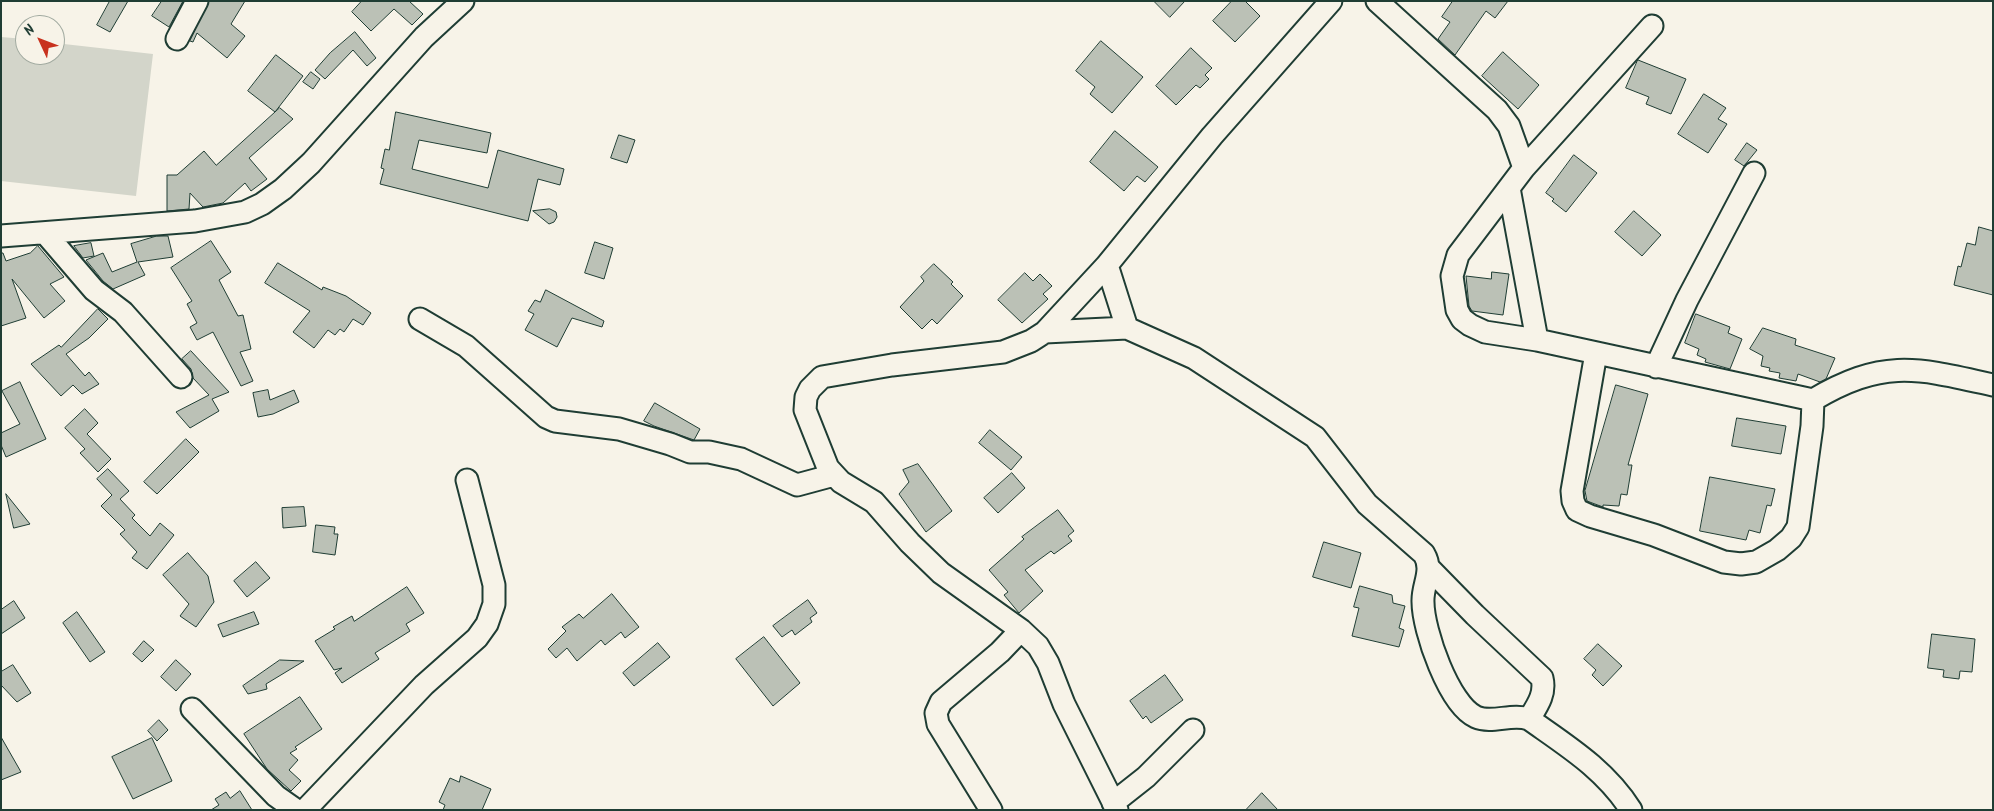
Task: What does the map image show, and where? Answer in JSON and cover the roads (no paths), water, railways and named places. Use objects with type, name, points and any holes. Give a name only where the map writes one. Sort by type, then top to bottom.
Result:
[{"type":"street","points":[[177,39],[197,1]]},
{"type":"street","points":[[1,236],[195,222],[245,212],[262,204],[283,189],[311,163],[424,37],[463,1]]},
{"type":"street","points":[[1193,730],[1115,806],[1064,704],[1043,652],[1020,630],[941,573],[904,537],[874,502],[849,487],[834,474],[824,461],[805,410],[806,397],[822,376],[1002,352],[1031,341],[1045,332],[1107,265],[1212,136],[1331,1]]},
{"type":"street","points":[[1376,1],[1497,110],[1509,126],[1524,168]]},
{"type":"street","points":[[1652,26],[1524,168],[1458,255],[1452,276],[1457,310],[1462,319],[1470,326],[1485,332],[1537,340],[1813,400],[1852,379],[1900,369],[1932,371],[1993,385]]},
{"type":"street","points":[[1656,367],[1687,300],[1754,173]]},
{"type":"street","points":[[1510,188],[1537,340]]},
{"type":"street","points":[[45,233],[94,290],[123,312],[181,377]]},
{"type":"street","points":[[1107,265],[1127,328]]},
{"type":"street","points":[[420,319],[466,346],[546,417],[555,421],[619,429],[690,452],[709,452],[741,459],[797,485],[834,474]]},
{"type":"street","points":[[1045,332],[1127,328],[1194,358],[1315,437],[1367,504],[1424,554],[1429,568],[1475,616],[1542,678],[1544,687],[1541,700],[1529,719]]},
{"type":"street","points":[[1596,353],[1572,492],[1572,501],[1577,510],[1590,516],[1654,535],[1724,562],[1741,564],[1756,562],[1777,550],[1791,538],[1798,527],[1812,426],[1813,400]]},
{"type":"street","points":[[305,810],[424,685],[476,638],[488,624],[494,604],[494,585],[467,480]]},
{"type":"street","points":[[1429,568],[1423,602],[1424,615],[1433,647],[1456,698],[1462,706],[1478,718],[1521,716],[1529,719],[1586,759],[1609,780],[1631,810]]},
{"type":"street","points":[[991,810],[938,724],[936,713],[941,702],[1000,652],[1020,630]]},
{"type":"street","points":[[192,709],[276,796],[296,810]]}]
